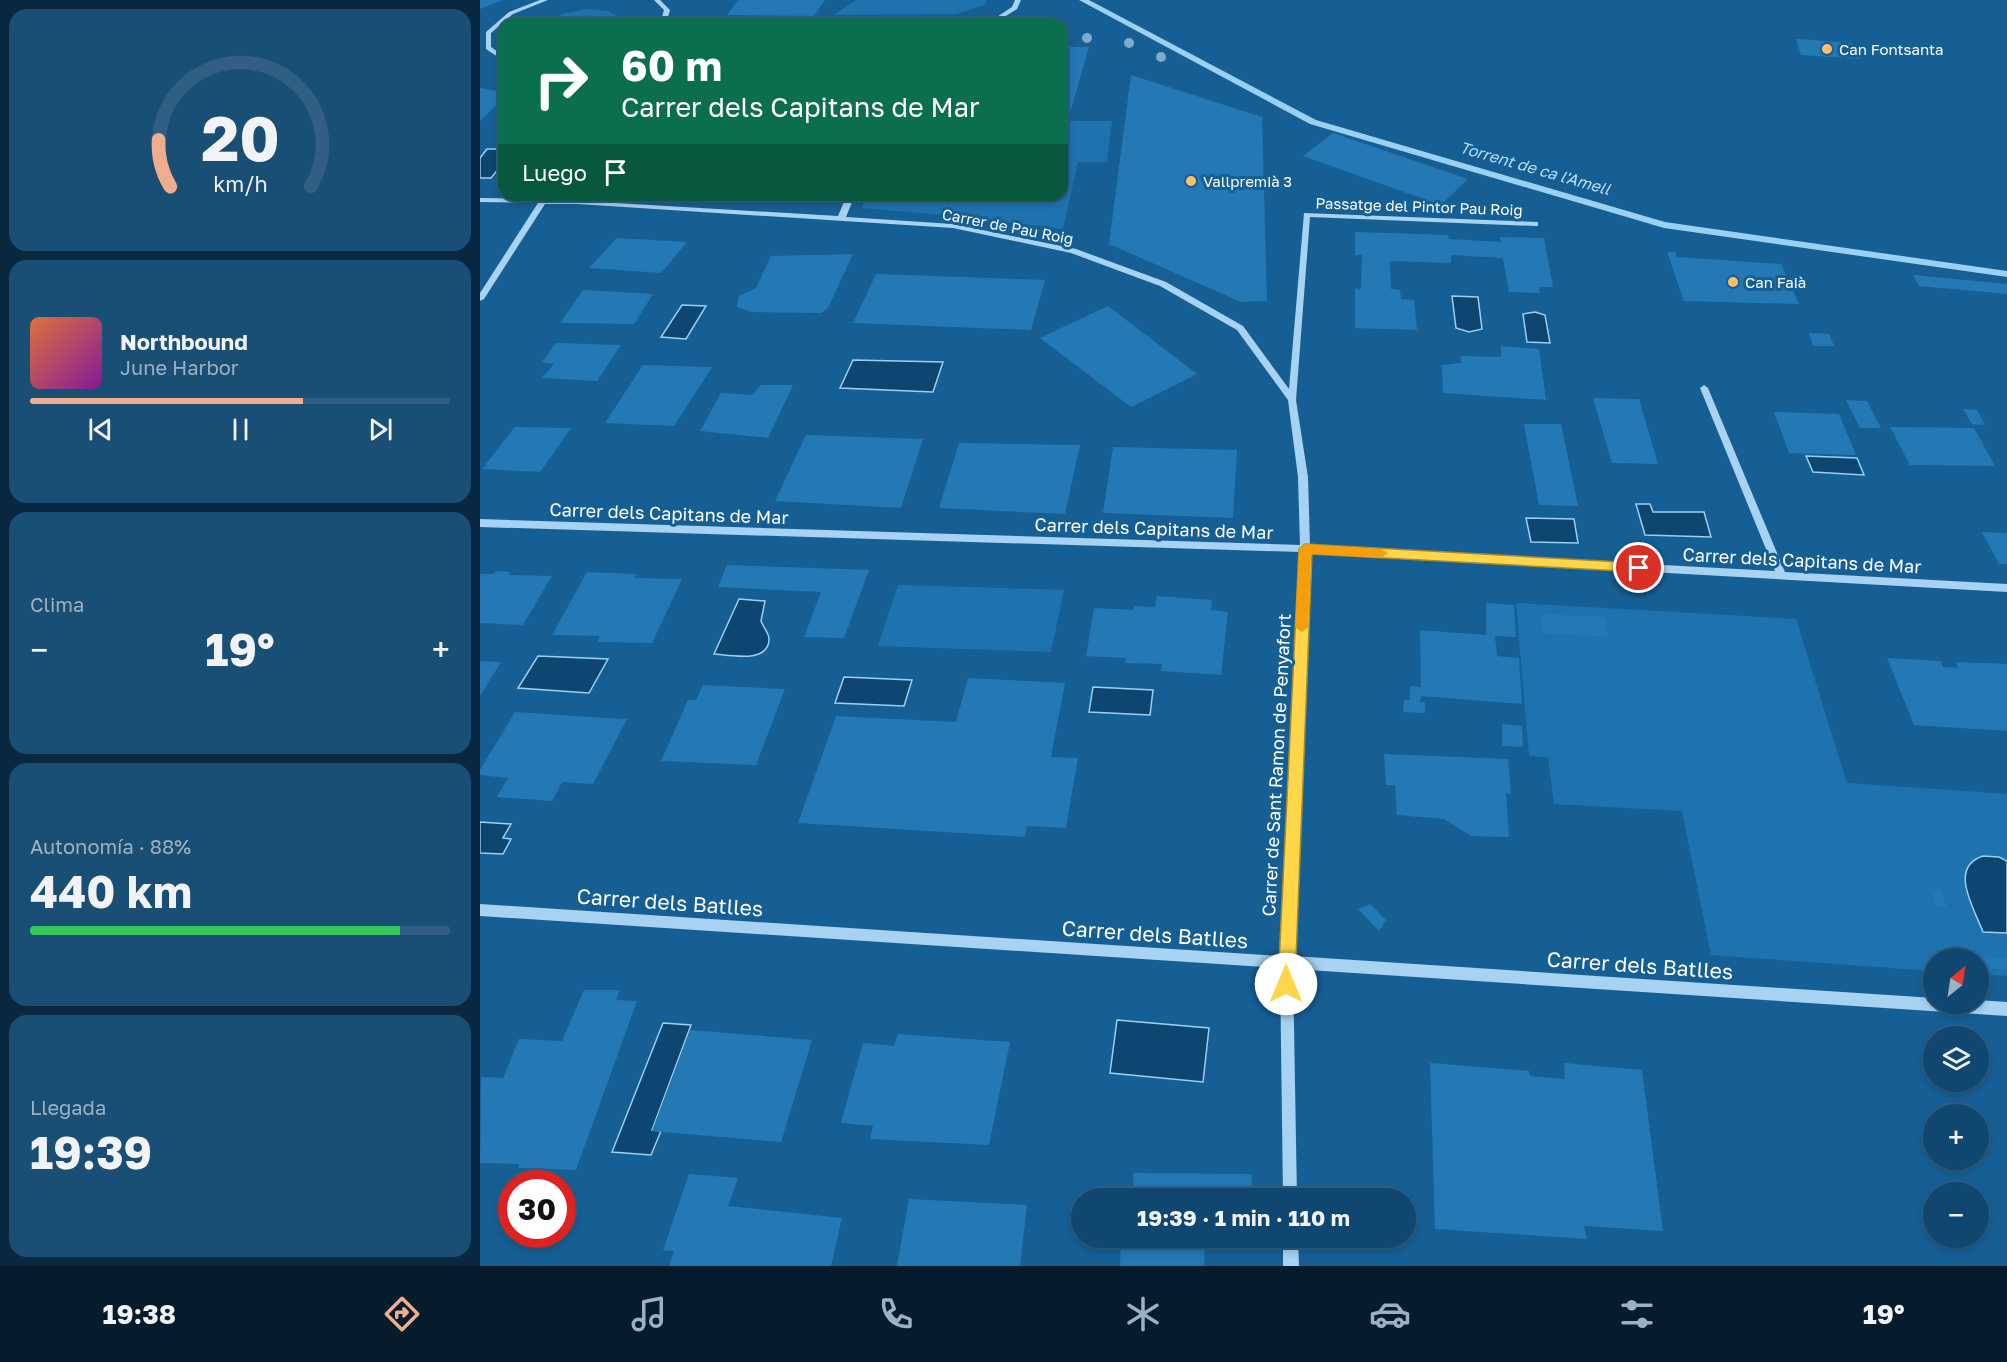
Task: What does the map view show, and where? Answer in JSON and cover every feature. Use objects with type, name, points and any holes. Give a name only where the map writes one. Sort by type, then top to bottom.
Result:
[{"type":"street","points":[[506,18],[512,13],[545,0]]},
{"type":"street","points":[[657,0],[667,10],[665,18]]},
{"type":"street","points":[[1000,18],[1015,8],[1018,0]]},
{"type":"street","points":[[498,24],[488,33],[488,48],[498,55]]},
{"type":"street","points":[[480,29],[492,29]]},
{"type":"street","name":"Carrer de Pau Roig","points":[[480,200],[498,199]]},
{"type":"street","points":[[480,299],[544,201]]},
{"type":"street","name":"Carrer de Pau Roig","points":[[588,201],[953,226],[1064,248],[1162,284],[1240,328],[1292,400],[1303,477]]},
{"type":"street","points":[[842,219],[849,201]]},
{"type":"street","name":"Passatge del Pintor Pau Roig","points":[[1292,400],[1307,215],[1535,224]]},
{"type":"street","points":[[1704,388],[1782,576]]},
{"type":"street","name":"Carrer de Sant Ramon de Penyafort","points":[[1290,1188],[1286,964],[1305,549],[1303,477]]},
{"type":"street","name":"Carrer dels Capitans de Mar","points":[[480,523],[1305,549],[2007,588]]},
{"type":"street","name":"Carrer dels Batlles","points":[[480,910],[2007,1009]]},
{"type":"street","points":[[1291,1248],[1291,1266]]},
{"type":"shaded area","points":[[857,0],[987,0],[985,5],[956,14],[833,15]]},
{"type":"shaded area","points":[[587,9],[608,11],[621,18],[554,18]]},
{"type":"shaded area","points":[[1068,121],[1112,121],[1107,162],[1078,162],[1063,229],[957,216],[862,208],[865,201],[1068,201]]},
{"type":"shaded area","points":[[487,149],[498,149],[498,169],[491,178],[480,178],[480,158]]},
{"type":"shaded area","points":[[1452,296],[1478,297],[1482,329],[1469,332],[1456,328]]},
{"type":"shaded area","points":[[682,305],[706,306],[686,339],[661,337]]},
{"type":"shaded area","points":[[1535,312],[1545,315],[1550,343],[1527,342],[1523,314]]},
{"type":"shaded area","points":[[853,360],[943,362],[933,392],[840,388]]},
{"type":"shaded area","points":[[1806,456],[1857,458],[1864,475],[1813,472]]},
{"type":"shaded area","points":[[1636,504],[1650,504],[1653,512],[1704,512],[1711,537],[1645,535]]},
{"type":"shaded area","points":[[1526,518],[1574,519],[1578,543],[1531,542]]},
{"type":"shaded area","points":[[898,585],[1064,590],[1051,652],[878,646]]},
{"type":"shaded area","points":[[739,599],[765,601],[761,621],[769,637],[767,647],[756,655],[714,654]]},
{"type":"shaded area","points":[[1516,603],[1796,619],[1847,783],[2007,794],[2007,976],[1989,975],[1989,948],[1923,948],[1923,970],[1711,955],[1682,811],[1554,804],[1548,757],[1529,756]]},
{"type":"shaded area","points":[[538,656],[608,659],[589,693],[518,688]]},
{"type":"shaded area","points":[[844,677],[912,680],[904,706],[835,703]]},
{"type":"shaded area","points":[[1093,687],[1153,690],[1150,715],[1089,712]]},
{"type":"shaded area","points":[[480,822],[511,824],[503,838],[511,839],[503,854],[480,853]]},
{"type":"shaded area","points":[[1983,856],[1999,857],[2007,861],[2007,933],[1983,932],[1966,889],[1967,869],[1973,861]]},
{"type":"shaded area","points":[[1117,1020],[1209,1028],[1203,1082],[1110,1073]]},
{"type":"shaded area","points":[[663,1023],[691,1025],[652,1130],[661,1131],[651,1155],[612,1152]]},
{"type":"building","points":[[480,0],[503,0],[480,9]]},
{"type":"building","points":[[738,0],[825,0],[814,16],[727,15]]},
{"type":"building","name":"Can Fontsanta","points":[[1796,39],[1852,43],[1861,59],[1801,55]]},
{"type":"building","points":[[1068,47],[1089,47],[1069,117]]},
{"type":"building","name":"Vallpremià 3","points":[[1131,75],[1262,117],[1267,301],[1241,302],[1109,244]]},
{"type":"building","points":[[480,88],[498,91],[498,104],[480,121]]},
{"type":"building","points":[[1333,133],[1468,179],[1441,205],[1303,156]]},
{"type":"building","points":[[1355,232],[1448,235],[1449,239],[1501,242],[1500,237],[1544,238],[1553,287],[1539,287],[1540,293],[1509,292],[1503,258],[1451,255],[1451,263],[1390,261],[1391,289],[1400,290],[1401,299],[1414,300],[1417,330],[1355,328],[1355,288],[1361,289],[1362,255],[1355,255]]},
{"type":"building","points":[[617,238],[687,242],[661,273],[589,268]]},
{"type":"building","name":"Can Faià","points":[[1667,252],[1675,252],[1677,257],[1781,264],[1799,304],[1684,301]]},
{"type":"building","points":[[853,254],[828,308],[821,313],[752,312],[737,307],[739,296],[756,288],[771,256]]},
{"type":"building","points":[[876,274],[1045,280],[1031,330],[853,323]]},
{"type":"building","points":[[1913,275],[2007,284],[2007,294],[1919,286]]},
{"type":"building","points":[[583,290],[653,294],[634,324],[560,323]]},
{"type":"building","points":[[1108,306],[1197,374],[1131,407],[1040,338]]},
{"type":"building","points":[[1809,333],[1829,334],[1834,346],[1813,346]]},
{"type":"building","points":[[556,343],[621,345],[597,381],[542,378],[554,364],[542,362]]},
{"type":"building","points":[[1501,346],[1539,349],[1546,400],[1443,393],[1442,365],[1461,363],[1461,356],[1501,357]]},
{"type":"building","points":[[643,365],[712,367],[674,426],[605,423]]},
{"type":"building","points":[[761,385],[793,385],[768,438],[700,431],[721,393],[752,395]]},
{"type":"building","points":[[1593,398],[1639,399],[1658,464],[1612,463]]},
{"type":"building","points":[[1846,400],[1867,401],[1881,428],[1860,428]]},
{"type":"building","points":[[1963,409],[1977,410],[1985,425],[1972,424]]},
{"type":"building","points":[[1774,412],[1839,414],[1856,455],[1789,453]]},
{"type":"building","points":[[1524,424],[1561,424],[1578,506],[1539,505]]},
{"type":"building","points":[[515,427],[571,428],[540,472],[482,469]]},
{"type":"building","points":[[1890,427],[1974,428],[1995,466],[1910,465]]},
{"type":"building","points":[[806,435],[923,439],[901,508],[775,501]]},
{"type":"building","points":[[959,443],[1080,445],[1065,514],[939,508]]},
{"type":"building","points":[[1113,447],[1237,450],[1233,518],[1103,513]]},
{"type":"building","points":[[1982,532],[2007,533],[2007,564],[1999,564]]},
{"type":"building","points":[[727,565],[869,570],[844,638],[804,637],[821,592],[718,587]]},
{"type":"building","points":[[496,571],[511,572],[508,575],[552,576],[523,625],[480,623],[480,574],[494,574]]},
{"type":"building","points":[[587,572],[637,574],[634,578],[682,579],[652,643],[598,642],[600,636],[552,635]]},
{"type":"building","points":[[1157,596],[1212,600],[1211,610],[1228,612],[1221,675],[1161,671],[1162,664],[1125,663],[1126,658],[1086,656],[1094,608],[1133,610],[1135,606],[1155,607]]},
{"type":"building","points":[[1486,603],[1514,605],[1516,637],[1495,636],[1497,656],[1519,658],[1522,704],[1421,696],[1420,702],[1425,702],[1425,713],[1403,712],[1404,700],[1410,700],[1410,686],[1421,687],[1420,630],[1486,635]]},
{"type":"building","points":[[1541,614],[1605,617],[1608,637],[1543,633]]},
{"type":"building","points":[[1887,658],[1941,661],[1943,667],[1958,668],[1956,662],[2007,664],[2007,731],[1914,725]]},
{"type":"building","points":[[480,661],[501,662],[480,696]]},
{"type":"building","points":[[968,678],[1065,683],[1051,757],[1078,758],[1066,828],[1027,826],[1025,837],[798,823],[836,716],[956,722]]},
{"type":"building","points":[[703,685],[785,689],[756,765],[661,761],[688,700],[696,700]]},
{"type":"building","points":[[515,712],[627,719],[593,784],[562,782],[552,801],[497,797],[508,778],[480,775],[480,770]]},
{"type":"building","points":[[1502,724],[1522,726],[1523,747],[1502,746]]},
{"type":"building","points":[[1384,754],[1508,759],[1511,794],[1506,793],[1509,837],[1471,836],[1444,819],[1397,815],[1395,785],[1386,785]]},
{"type":"building","points":[[1932,890],[1942,891],[1947,908],[1936,906]]},
{"type":"building","points":[[1370,904],[1386,920],[1379,931],[1358,909]]},
{"type":"building","points":[[1989,957],[2007,958],[2007,970],[1989,969]]},
{"type":"building","points":[[584,990],[620,990],[616,1000],[637,1001],[576,1170],[518,1168],[519,1164],[480,1163],[481,1077],[503,1078],[519,1039],[562,1041]]},
{"type":"building","points":[[690,1030],[812,1040],[781,1142],[652,1131]]},
{"type":"building","points":[[898,1034],[1010,1042],[989,1145],[870,1139],[873,1126],[841,1123],[863,1043],[894,1046]]},
{"type":"building","points":[[1430,1063],[1529,1071],[1530,1076],[1565,1079],[1564,1063],[1642,1070],[1663,1231],[1584,1226],[1587,1239],[1435,1229]]},
{"type":"building","points":[[1133,1173],[1252,1174],[1251,1188],[1134,1188]]},
{"type":"building","points":[[689,1174],[738,1178],[728,1206],[842,1218],[831,1266],[669,1266],[674,1251],[663,1250]]},
{"type":"building","points":[[909,1199],[1027,1205],[1020,1266],[897,1266]]},
{"type":"building","points":[[1121,1248],[1205,1248],[1204,1266],[1120,1266]]},
{"type":"waterway","name":"Torrent de ca l'Amell","points":[[1083,0],[1313,122],[1664,225],[2007,274]]},
{"type":"slow traffic","points":[[1302,627],[1305,549],[1381,553]]},
{"type":"place","name":"Can Fontsanta","points":[[1827,49]]},
{"type":"place","name":"Vallpremià 3","points":[[1191,181]]},
{"type":"place","name":"Can Faià","points":[[1733,282]]},
{"type":"route","points":[[1286,984],[1305,549],[1639,568]]}]
